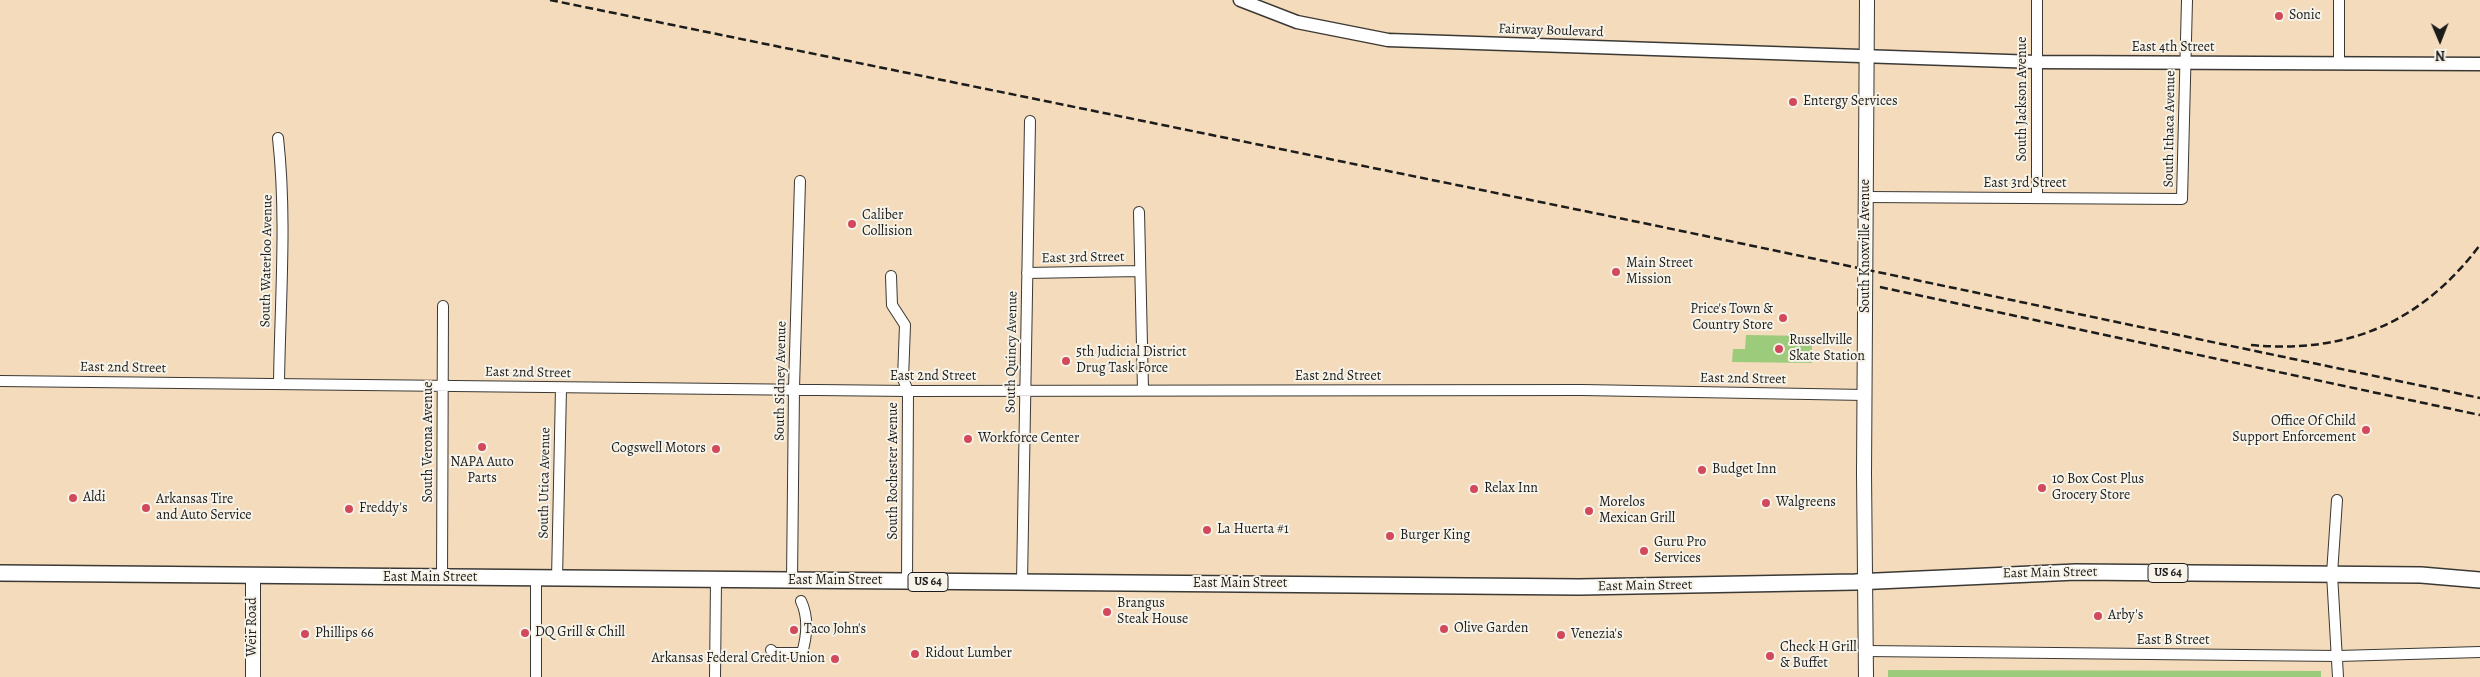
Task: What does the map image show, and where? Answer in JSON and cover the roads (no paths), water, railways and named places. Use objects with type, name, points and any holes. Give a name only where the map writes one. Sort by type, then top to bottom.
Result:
[{"type":"main road","name":"South Knoxville Avenue","points":[[1866,677],[1867,0]]},
{"type":"main road","name":"East Main Street","points":[[0,573],[253,577],[1579,587],[1866,581],[2066,572],[2421,575],[2480,580]]},
{"type":"main road","name":"Weir Road","points":[[253,577],[253,677]]},
{"type":"street","name":"Fairway Boulevard","points":[[1240,0],[1297,22],[1388,40],[1866,58]]},
{"type":"street","name":"South Jackson Avenue","points":[[2037,0],[2037,198]]},
{"type":"street","name":"South Ithaca Avenue","points":[[2182,199],[2187,0]]},
{"type":"street","points":[[2339,64],[2340,0]]},
{"type":"street","name":"East 4th Street","points":[[1866,58],[2037,62],[2480,64]]},
{"type":"street","name":"South Quincy Avenue","points":[[1022,582],[1030,121]]},
{"type":"street","name":"South Waterloo Avenue","points":[[278,138],[281,170],[282,226],[279,384]]},
{"type":"street","name":"South Sidney Avenue","points":[[792,581],[794,388],[800,181]]},
{"type":"street","name":"East 3rd Street","points":[[1867,197],[2182,199]]},
{"type":"street","points":[[1139,212],[1143,390]]},
{"type":"street","name":"East 3rd Street","points":[[1027,273],[1139,271]]},
{"type":"street","name":"South Rochester Avenue","points":[[891,276],[892,305],[905,325],[903,379],[908,391],[907,582]]},
{"type":"street","name":"South Verona Avenue","points":[[442,578],[443,306]]},
{"type":"street","name":"East 2nd Street","points":[[0,381],[561,388],[794,388],[908,391],[1582,390],[1865,394]]},
{"type":"street","name":"South Utica Avenue","points":[[557,579],[561,388]]},
{"type":"street","points":[[2337,500],[2332,574],[2338,677]]},
{"type":"street","points":[[536,579],[536,677]]},
{"type":"street","points":[[715,677],[716,580]]},
{"type":"street","points":[[771,650],[774,653],[802,653],[806,632],[806,612],[801,601]]},
{"type":"street","name":"East B Street","points":[[1866,651],[2338,656],[2480,652]]},
{"type":"railway","points":[[550,0],[1648,224],[2480,398]]},
{"type":"railway","points":[[2251,345],[2286,346],[2319,344],[2350,338],[2379,328],[2407,313],[2433,295],[2457,272],[2480,245]]},
{"type":"railway","points":[[1880,287],[2480,415]]},
{"type":"place","name":"Sonic","points":[[2279,16]]},
{"type":"place","name":"Entergy Services","points":[[1793,102]]},
{"type":"place","name":"Caliber Collision","points":[[852,224]]},
{"type":"place","name":"Main Street Mission","points":[[1616,272]]},
{"type":"place","name":"Price's Town & Country Store","points":[[1783,318]]},
{"type":"place","name":"Russellville Skate Station","points":[[1779,349]]},
{"type":"place","name":"5th Judicial District Drug Task Force","points":[[1066,361]]},
{"type":"place","name":"Office Of Child Support Enforcement","points":[[2366,430]]},
{"type":"place","name":"Workforce Center","points":[[968,439]]},
{"type":"place","name":"NAPA Auto Parts","points":[[482,447]]},
{"type":"place","name":"Cogswell Motors","points":[[716,449]]},
{"type":"place","name":"Budget Inn","points":[[1702,470]]},
{"type":"place","name":"10 Box Cost Plus Grocery Store","points":[[2042,488]]},
{"type":"place","name":"Relax Inn","points":[[1474,489]]},
{"type":"place","name":"Aldi","points":[[73,498]]},
{"type":"place","name":"Walgreens","points":[[1766,503]]},
{"type":"place","name":"Arkansas Tire and Auto Service","points":[[146,508]]},
{"type":"place","name":"Freddy's","points":[[349,509]]},
{"type":"place","name":"Morelos Mexican Grill","points":[[1589,511]]},
{"type":"place","name":"La Huerta #1","points":[[1207,530]]},
{"type":"place","name":"Burger King","points":[[1390,536]]},
{"type":"place","name":"Guru Pro Services","points":[[1644,551]]},
{"type":"place","name":"Brangus Steak House","points":[[1107,612]]},
{"type":"place","name":"Arby's","points":[[2098,616]]},
{"type":"place","name":"Olive Garden","points":[[1444,629]]},
{"type":"place","name":"Taco John's","points":[[794,630]]},
{"type":"place","name":"DQ Grill & Chill","points":[[525,633]]},
{"type":"place","name":"Phillips 66","points":[[305,634]]},
{"type":"place","name":"Venezia's","points":[[1561,635]]},
{"type":"place","name":"Ridout Lumber","points":[[915,654]]},
{"type":"place","name":"Check H Grill & Buffet","points":[[1770,656]]},
{"type":"place","name":"Arkansas Federal Credit Union","points":[[835,659]]}]
